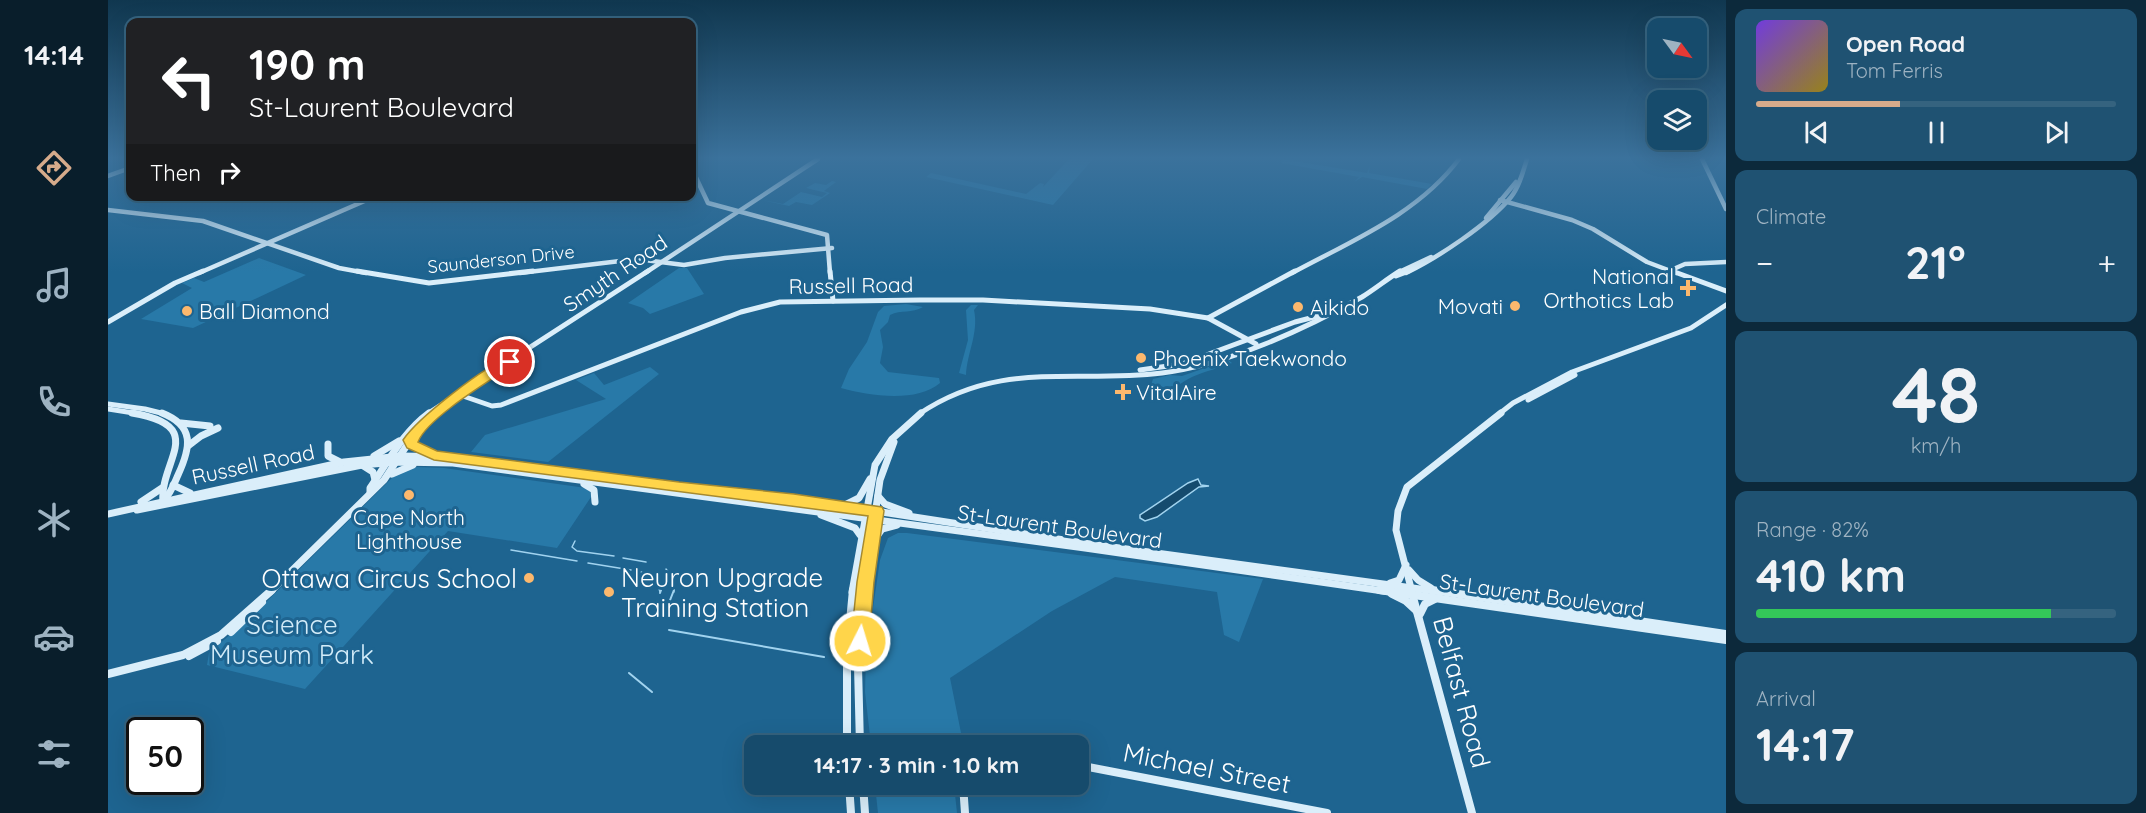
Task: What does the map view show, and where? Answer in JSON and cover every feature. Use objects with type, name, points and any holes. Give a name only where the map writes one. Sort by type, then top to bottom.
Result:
[{"type":"main road","points":[[705,197],[708,203],[823,232],[827,235],[830,248],[833,301]]},
{"type":"main road","name":"Smyth Road","points":[[395,459],[427,421],[460,395],[760,197]]},
{"type":"main road","points":[[1208,318],[1398,216],[1423,197]]},
{"type":"main road","points":[[1482,223],[1503,197]]},
{"type":"main road","points":[[1086,374],[1141,374],[1184,369],[1321,318],[1322,315],[1363,296],[1395,276],[1412,271],[1482,223],[1510,197]]},
{"type":"main road","points":[[1500,200],[1558,215],[1582,224],[1637,258],[1726,293]]},
{"type":"main road","points":[[108,322],[175,283],[365,201]]},
{"type":"main road","name":"Saunderson Drive","points":[[108,210],[203,221],[345,269],[429,283],[618,261],[648,259],[684,266],[725,258],[830,248]]},
{"type":"main road","points":[[1672,272],[1689,266],[1726,262]]},
{"type":"main road","name":"Russell Road","points":[[460,395],[492,406],[501,405],[753,308],[780,302],[983,300],[1172,310],[1208,318],[1231,328],[1256,344]]},
{"type":"main road","name":"Belfast Road","points":[[1472,813],[1414,591],[1397,537],[1395,517],[1397,506],[1407,487],[1498,414],[1585,368],[1691,328],[1726,305]]},
{"type":"main road","points":[[843,506],[859,498],[881,453],[925,409],[960,391],[985,383],[1021,377],[1169,367],[1232,347],[1315,315],[1322,315]]},
{"type":"main road","points":[[1231,328],[1252,334],[1264,334]]},
{"type":"main road","points":[[1231,328],[1239,338],[1232,347]]},
{"type":"main road","name":"Smyth Road","points":[[395,459],[402,439],[422,418],[437,406],[460,395]]},
{"type":"main road","points":[[108,404],[164,413],[182,423],[210,426]]},
{"type":"main road","points":[[127,412],[134,408]]},
{"type":"main road","points":[[108,409],[156,418],[174,433],[177,443],[176,456],[161,494],[163,503]]},
{"type":"main road","points":[[163,503],[170,494],[188,446],[188,435],[182,423]]},
{"type":"main road","points":[[188,446],[218,428]]},
{"type":"main road","points":[[368,458],[385,451],[402,439]]},
{"type":"main road","points":[[860,735],[858,666],[869,548],[883,470],[895,439]]},
{"type":"main road","points":[[410,440],[417,448],[434,455]]},
{"type":"main road","points":[[328,444],[329,458],[344,462]]},
{"type":"main road","name":"St-Laurent Boulevard","points":[[395,459],[434,455],[843,506],[865,514]]},
{"type":"main road","name":"Russell Road","points":[[319,470],[344,462],[368,458],[395,459]]},
{"type":"main road","points":[[388,476],[395,459]]},
{"type":"main road","points":[[370,492],[375,480],[395,459]]},
{"type":"main road","name":"Russell Road","points":[[163,503],[194,494],[287,476],[395,459]]},
{"type":"main road","name":"St-Laurent Boulevard","points":[[395,459],[459,464],[806,510],[937,520],[1088,546]]},
{"type":"main road","points":[[108,674],[183,655],[212,640],[264,597],[388,476],[405,467],[422,462]]},
{"type":"main road","points":[[362,465],[373,472],[375,480]]},
{"type":"main road","points":[[847,735],[845,693],[852,581],[873,473]]},
{"type":"main road","name":"Russell Road","points":[[108,514],[287,476]]},
{"type":"main road","points":[[566,479],[593,489],[596,502]]},
{"type":"main road","points":[[173,485],[180,490],[194,494]]},
{"type":"main road","points":[[122,512],[149,498],[164,486]]},
{"type":"main road","points":[[878,496],[885,504],[937,520]]},
{"type":"main road","points":[[806,510],[849,525],[857,529],[860,535]]},
{"type":"main road","name":"St-Laurent Boulevard","points":[[875,515],[913,524],[1414,591],[1446,593],[1726,634]]},
{"type":"main road","points":[[869,548],[884,528],[913,524]]},
{"type":"main road","points":[[1437,598],[1426,602],[1420,615],[1385,587],[1399,580],[1406,565],[1420,582],[1446,593]]},
{"type":"main road","name":"St-Laurent Boulevard","points":[[1414,591],[1437,598],[1726,640]]},
{"type":"main road","name":"Michael Street","points":[[1089,767],[1327,813]]},
{"type":"main road","points":[[850,795],[851,813]]},
{"type":"main road","points":[[864,795],[865,813]]},
{"type":"main road","points":[[964,795],[965,813]]},
{"type":"green space","points":[[794,197],[824,197],[812,205],[796,202],[789,206],[762,200],[783,204]]},
{"type":"green space","points":[[1016,197],[1060,197],[1053,205]]},
{"type":"green space","points":[[259,258],[306,275],[193,328],[141,319],[192,288],[182,283],[194,278],[204,282]]},
{"type":"green space","points":[[679,268],[687,268],[704,294],[650,314],[643,308],[628,303]]},
{"type":"green space","points":[[906,304],[923,307],[890,315],[888,322],[880,330],[883,347],[880,363],[888,372],[939,378],[940,383],[919,393],[892,396],[841,388],[849,369],[867,342],[878,312],[884,306]]},
{"type":"green space","points":[[971,305],[978,305],[974,310],[975,327],[966,375],[959,373],[968,340],[966,310]]},
{"type":"green space","points":[[1228,360],[1232,363],[1192,377],[1167,391],[1158,392],[1151,385],[1153,379],[1170,375],[1182,376]]},
{"type":"green space","points":[[650,367],[659,374],[548,462],[471,452],[485,435],[606,399],[576,380],[594,373],[604,385]]},
{"type":"green space","name":"Science Museum Park","points":[[444,468],[586,488],[590,491],[591,497],[557,548],[448,531],[305,689],[207,665],[209,653],[255,613],[394,476],[406,469]]},
{"type":"green space","points":[[898,533],[907,533],[1263,579],[1239,642],[1224,635],[1217,592],[1115,577],[1052,611],[950,678],[961,735],[870,735],[865,692],[866,656],[880,560],[888,538]]},
{"type":"green space","points":[[876,795],[955,795],[957,813],[878,813]]},
{"type":"shaded area","points":[[1198,479],[1201,485],[1209,486],[1199,487],[1157,517],[1145,521],[1140,518],[1140,515],[1188,483]]},
{"type":"waterway","points":[[575,541],[572,547],[577,551],[614,556]]},
{"type":"waterway","points":[[511,550],[577,561]]},
{"type":"waterway","points":[[623,558],[646,562]]},
{"type":"waterway","points":[[588,563],[631,570]]},
{"type":"waterway","points":[[666,569],[673,579],[674,590]]},
{"type":"waterway","points":[[641,572],[656,578],[660,592]]},
{"type":"waterway","points":[[665,613],[674,590]]},
{"type":"waterway","points":[[669,630],[824,657]]},
{"type":"waterway","points":[[629,673],[652,692]]},
{"type":"place","name":"National Orthotics Lab","points":[[1688,288]]},
{"type":"place","name":"Movati","points":[[1515,306]]},
{"type":"place","name":"Aikido","points":[[1298,307]]},
{"type":"place","name":"Ball Diamond","points":[[187,311]]},
{"type":"place","name":"Phoenix Taekwondo","points":[[1141,358]]},
{"type":"place","name":"VitalAire","points":[[1123,392]]},
{"type":"place","name":"Cape North Lighthouse","points":[[409,495]]},
{"type":"place","name":"Ottawa Circus School","points":[[529,578]]},
{"type":"place","name":"Neuron Upgrade Training Station","points":[[609,592]]},
{"type":"route","points":[[510,362],[460,395],[427,421],[410,440],[412,445],[434,455],[876,511],[869,548],[860,641]]}]
